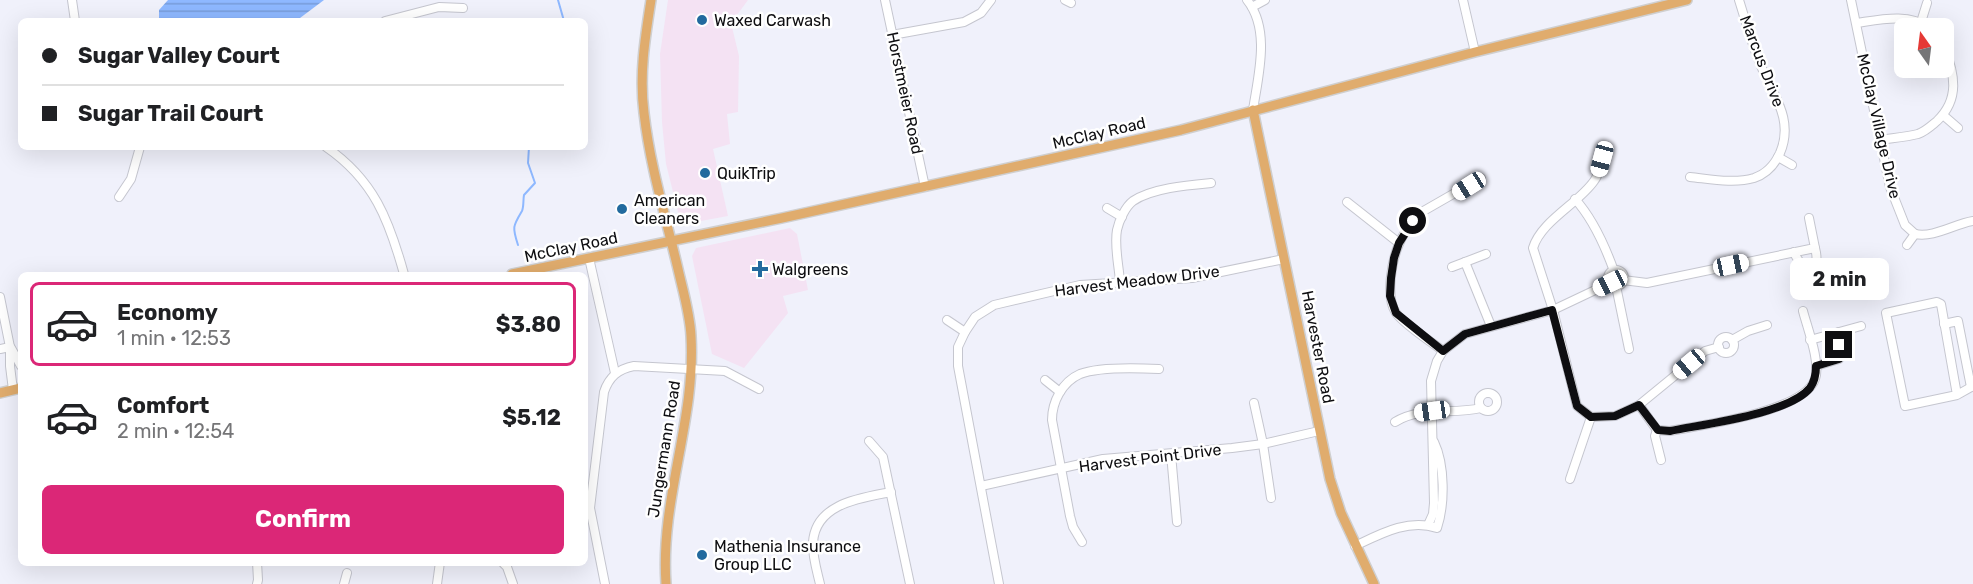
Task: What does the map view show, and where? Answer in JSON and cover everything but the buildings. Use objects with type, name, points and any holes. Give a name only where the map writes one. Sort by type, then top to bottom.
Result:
[{"type":"main road","name":"Jungermann Road","points":[[651,0],[643,61],[643,103],[648,140],[691,333],[692,369],[688,410],[666,524],[664,554],[666,584]]},
{"type":"main road","name":"McClay Road","points":[[522,272],[925,187],[1181,130],[1475,52],[1687,0]]},
{"type":"main road","name":"Harvester Road","points":[[1253,110],[1330,479],[1355,546],[1374,584]]},
{"type":"main road","points":[[0,393],[17,389]]},
{"type":"street","points":[[72,0],[75,18]]},
{"type":"street","name":"Horstmeier Road","points":[[885,0],[925,187]]},
{"type":"street","points":[[892,35],[964,22],[981,13],[991,0]]},
{"type":"street","points":[[1253,110],[1261,57],[1261,39],[1249,3],[1265,0]]},
{"type":"street","points":[[1463,0],[1475,52]]},
{"type":"street","name":"Marcus Drive","points":[[1739,0],[1761,65],[1781,108],[1786,126],[1786,136],[1778,157]]},
{"type":"street","name":"McClay Village Drive","points":[[1851,0],[1894,198],[1905,225],[1915,234]]},
{"type":"street","points":[[1922,18],[1928,3]]},
{"type":"street","points":[[392,18],[439,7],[463,8]]},
{"type":"street","points":[[1857,23],[1894,18]]},
{"type":"street","points":[[1880,140],[1919,133],[1930,128],[1950,107],[1953,78]]},
{"type":"street","points":[[1943,115],[1958,128]]},
{"type":"street","points":[[119,197],[131,179],[139,150]]},
{"type":"street","points":[[330,150],[358,174],[377,200],[393,235],[403,272]]},
{"type":"street","points":[[1690,177],[1737,181],[1756,177],[1773,166],[1778,157],[1792,165]]},
{"type":"street","points":[[1602,159],[1594,182],[1547,226],[1535,241],[1533,248],[1577,406],[1591,417],[1615,416],[1639,405],[1705,351],[1719,347],[1719,342],[1723,338],[1732,340],[1748,331],[1767,325]]},
{"type":"street","points":[[1443,351],[1400,317],[1394,309],[1390,296],[1391,278],[1399,243],[1420,213],[1481,178]]},
{"type":"street","points":[[1120,282],[1117,235],[1122,217],[1133,202],[1156,192],[1181,186],[1211,183]]},
{"type":"street","points":[[1575,200],[1584,209],[1614,271]]},
{"type":"street","points":[[1347,202],[1399,243]]},
{"type":"street","points":[[1107,208],[1122,217]]},
{"type":"street","points":[[1794,252],[1797,261],[1803,266],[1814,267],[1817,263],[1818,258],[1809,218]]},
{"type":"street","points":[[1907,245],[1915,234],[1931,234],[1973,220]]},
{"type":"street","points":[[1623,280],[1647,283],[1815,248]]},
{"type":"street","points":[[1452,267],[1486,254]]},
{"type":"street","points":[[589,258],[615,374]]},
{"type":"street","name":"Harvest Meadow Drive","points":[[999,584],[958,366],[958,347],[975,317],[994,305],[1080,285],[1192,278],[1284,259]]},
{"type":"street","points":[[1465,262],[1491,326]]},
{"type":"street","points":[[1428,525],[1434,503],[1431,392],[1433,372],[1443,351],[1465,334],[1552,310],[1613,284],[1621,284],[1622,273],[1614,271]]},
{"type":"street","points":[[1614,271],[1608,277],[1613,284],[1629,349]]},
{"type":"street","points":[[0,297],[10,347],[10,366],[17,389]]},
{"type":"street","points":[[1944,324],[1958,321],[1972,387],[1958,395],[1905,406],[1886,313],[1937,302],[1941,304],[1944,324],[1958,395]]},
{"type":"street","points":[[1639,405],[1658,430],[1670,431],[1764,412],[1790,401],[1808,390],[1815,379],[1816,366],[1803,311]]},
{"type":"street","points":[[947,320],[965,332]]},
{"type":"street","points":[[1810,340],[1861,326]]},
{"type":"street","points":[[1816,366],[1839,359],[1839,332]]},
{"type":"street","points":[[0,349],[10,347]]},
{"type":"street","points":[[10,347],[18,361]]},
{"type":"street","points":[[604,584],[591,519],[591,496],[604,392],[607,384],[621,370],[634,366],[725,371],[759,388]]},
{"type":"street","points":[[1082,542],[1073,526],[1052,420],[1052,410],[1060,392],[1065,385],[1079,375],[1094,371],[1159,369]]},
{"type":"street","points":[[1045,381],[1060,392]]},
{"type":"street","points":[[1254,403],[1271,498]]},
{"type":"street","points":[[1395,422],[1416,413],[1481,408]]},
{"type":"street","points":[[1570,479],[1591,417]]},
{"type":"street","points":[[1658,430],[1655,436],[1661,460]]},
{"type":"street","name":"Harvest Point Drive","points":[[981,486],[1103,459],[1263,444],[1319,431]]},
{"type":"street","points":[[869,441],[883,458],[910,584]]},
{"type":"street","points":[[1355,546],[1401,527],[1428,525],[1437,528],[1442,514],[1443,501],[1438,452],[1434,442]]},
{"type":"street","points":[[1171,454],[1177,522]]},
{"type":"street","points":[[820,584],[813,540],[815,531],[825,515],[847,502],[891,492]]},
{"type":"street","points":[[257,566],[257,584]]},
{"type":"street","points":[[437,584],[440,566]]},
{"type":"street","points":[[506,566],[513,584]]},
{"type":"street","points":[[344,584],[347,573]]},
{"type":"shaded area","points":[[668,0],[748,0],[731,23],[739,56],[738,112],[727,114],[730,144],[713,149],[728,216],[690,223],[678,212],[666,164],[662,122],[660,54]]},
{"type":"shaded area","points":[[790,228],[797,234],[808,290],[783,296],[788,313],[744,368],[712,354],[692,256],[696,248]]},
{"type":"water","points":[[168,0],[324,0],[300,18],[159,18],[159,10]]},
{"type":"waterway","points":[[558,0],[563,18]]},
{"type":"waterway","points":[[518,245],[514,230],[515,224],[523,209],[524,195],[535,183],[528,163],[529,150]]},
{"type":"place","name":"Waxed Carwash","points":[[702,20]]},
{"type":"place","name":"QuikTrip","points":[[705,173]]},
{"type":"place","name":"American Cleaners","points":[[622,209]]},
{"type":"place","name":"Walgreens","points":[[760,269]]},
{"type":"place","name":"Mathenia Insurance Group LLC","points":[[702,555]]},
{"type":"route","points":[[1413,221],[1399,243],[1394,258],[1390,296],[1396,313],[1443,351],[1465,334],[1552,310],[1577,406],[1591,417],[1615,416],[1639,405],[1658,430],[1670,431],[1764,412],[1808,390],[1815,379],[1816,366],[1839,359],[1839,345]]}]
